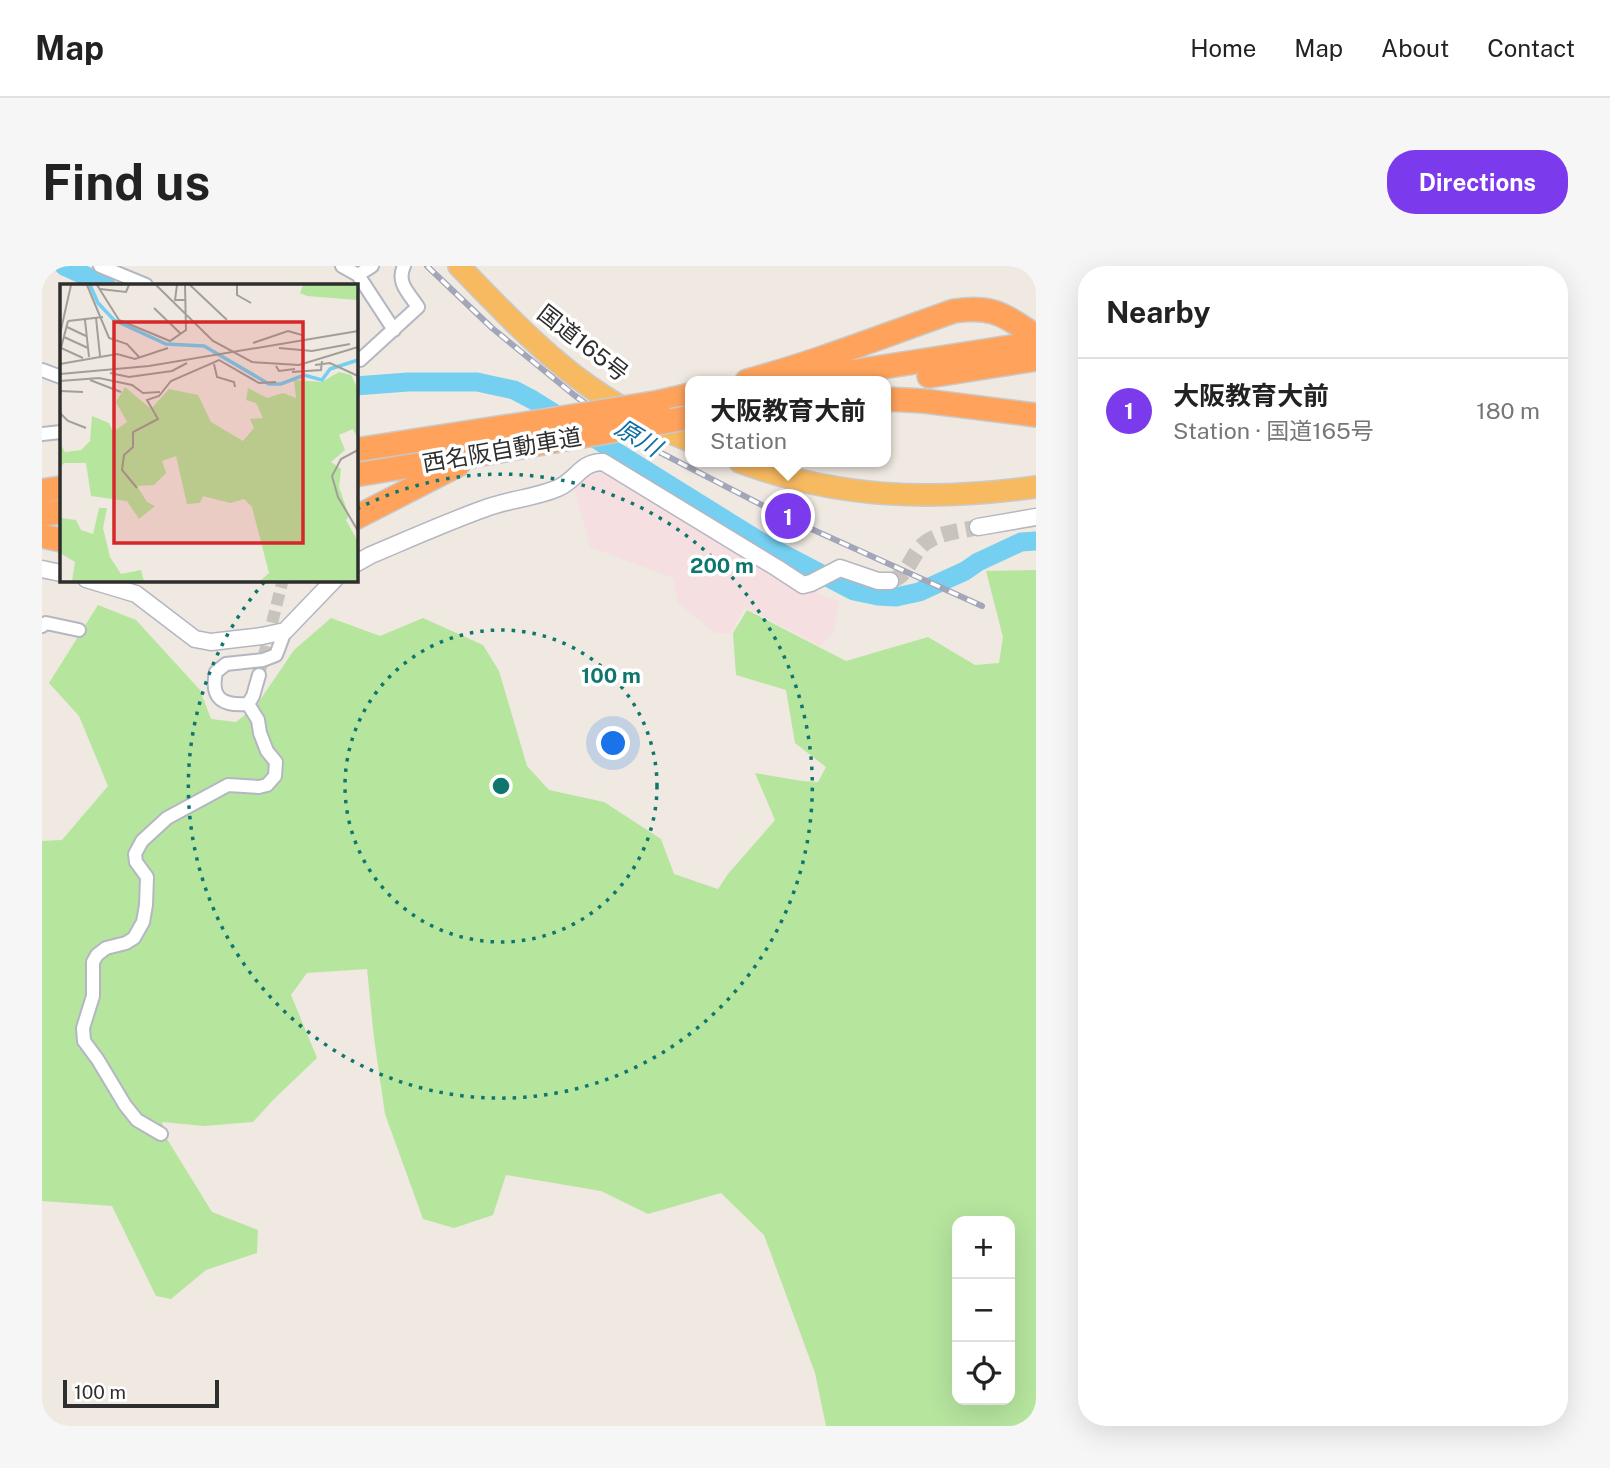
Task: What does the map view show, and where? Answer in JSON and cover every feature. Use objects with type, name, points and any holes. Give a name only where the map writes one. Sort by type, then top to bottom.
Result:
[{"type":"highway","name":"国道165号","points":[[459,266],[514,323],[561,365],[605,397],[685,439]]},
{"type":"highway","points":[[767,376],[835,355],[954,311],[984,309],[998,312],[1010,318],[1032,337]]},
{"type":"highway","points":[[820,376],[1032,337]]},
{"type":"highway","points":[[891,382],[1036,359]]},
{"type":"highway","points":[[891,399],[1036,415]]},
{"type":"highway","name":"西名阪自動車道","points":[[357,450],[660,402],[685,408]]},
{"type":"highway","name":"西名阪自動車道","points":[[357,475],[554,441],[685,410]]},
{"type":"highway","points":[[357,517],[477,456]]},
{"type":"highway","points":[[755,467],[797,481],[892,495],[975,493],[1036,487]]},
{"type":"highway","points":[[42,491],[60,488]]},
{"type":"highway","points":[[42,514],[60,512]]},
{"type":"highway","points":[[42,536],[60,540]]},
{"type":"street","points":[[100,266],[144,284]]},
{"type":"street","points":[[342,266],[358,275],[394,330]]},
{"type":"street","points":[[358,275],[372,266]]},
{"type":"street","points":[[357,360],[418,307],[402,285],[401,273],[404,266]]},
{"type":"street","points":[[42,370],[60,377]]},
{"type":"street","points":[[42,434],[60,432]]},
{"type":"street","points":[[357,563],[486,508],[506,501],[543,495],[567,485],[581,469],[594,462],[603,462],[803,585],[840,568],[878,580],[890,580]]},
{"type":"street","points":[[978,527],[1036,517]]},
{"type":"street","points":[[42,569],[60,573]]},
{"type":"street","points":[[93,581],[136,594],[195,639],[211,642],[285,631]]},
{"type":"street","points":[[248,704],[233,705],[217,695],[213,686],[216,672],[226,664],[263,660],[276,654],[285,631],[333,581]]},
{"type":"street","points":[[42,626],[46,623],[79,630]]},
{"type":"street","points":[[248,704],[259,675]]},
{"type":"street","points":[[161,1134],[137,1120],[84,1041],[83,1028],[93,996],[93,962],[106,948],[126,943],[134,937],[143,922],[147,877],[135,862],[135,854],[142,841],[167,818],[228,785],[259,787],[267,785],[275,776],[276,762],[267,751],[258,720],[248,704]]},
{"type":"shaded area","points":[[601,468],[797,585],[840,602],[833,633],[820,646],[745,607],[730,634],[715,633],[678,603],[673,578],[590,547],[574,487],[590,470]]},
{"type":"green space","points":[[1036,570],[1036,1426],[826,1426],[815,1373],[764,1235],[721,1193],[648,1214],[601,1191],[506,1175],[493,1215],[454,1228],[423,1219],[385,1114],[367,969],[307,973],[291,995],[317,1058],[253,1122],[204,1126],[162,1122],[167,1139],[212,1212],[258,1230],[257,1253],[206,1270],[171,1299],[156,1296],[112,1206],[42,1201],[42,841],[62,840],[108,786],[79,716],[49,683],[98,605],[136,620],[200,690],[211,719],[236,722],[256,706],[294,650],[331,618],[380,636],[423,618],[483,645],[499,671],[527,766],[549,790],[604,802],[661,839],[674,874],[718,889],[775,820],[755,773],[818,782],[826,767],[795,743],[786,690],[736,675],[733,633],[747,610],[846,661],[928,637],[975,665],[999,663],[1003,637],[986,571]]},
{"type":"waterway","name":"原川","points":[[64,266],[104,284]]},
{"type":"waterway","name":"原川","points":[[357,386],[408,382],[477,382],[514,390],[768,546],[854,591],[896,597],[919,592],[1021,542],[1036,541]]},
{"type":"tunnel","points":[[890,581],[907,569],[917,551],[928,541],[978,527]]},
{"type":"tunnel","points":[[259,675],[282,581]]},
{"type":"railway","points":[[427,266],[492,328],[574,395],[636,440],[685,465]]},
{"type":"railway","points":[[688,467],[787,518],[982,606]]},
{"type":"place","name":"大阪教育大前","points":[[788,516]]}]
